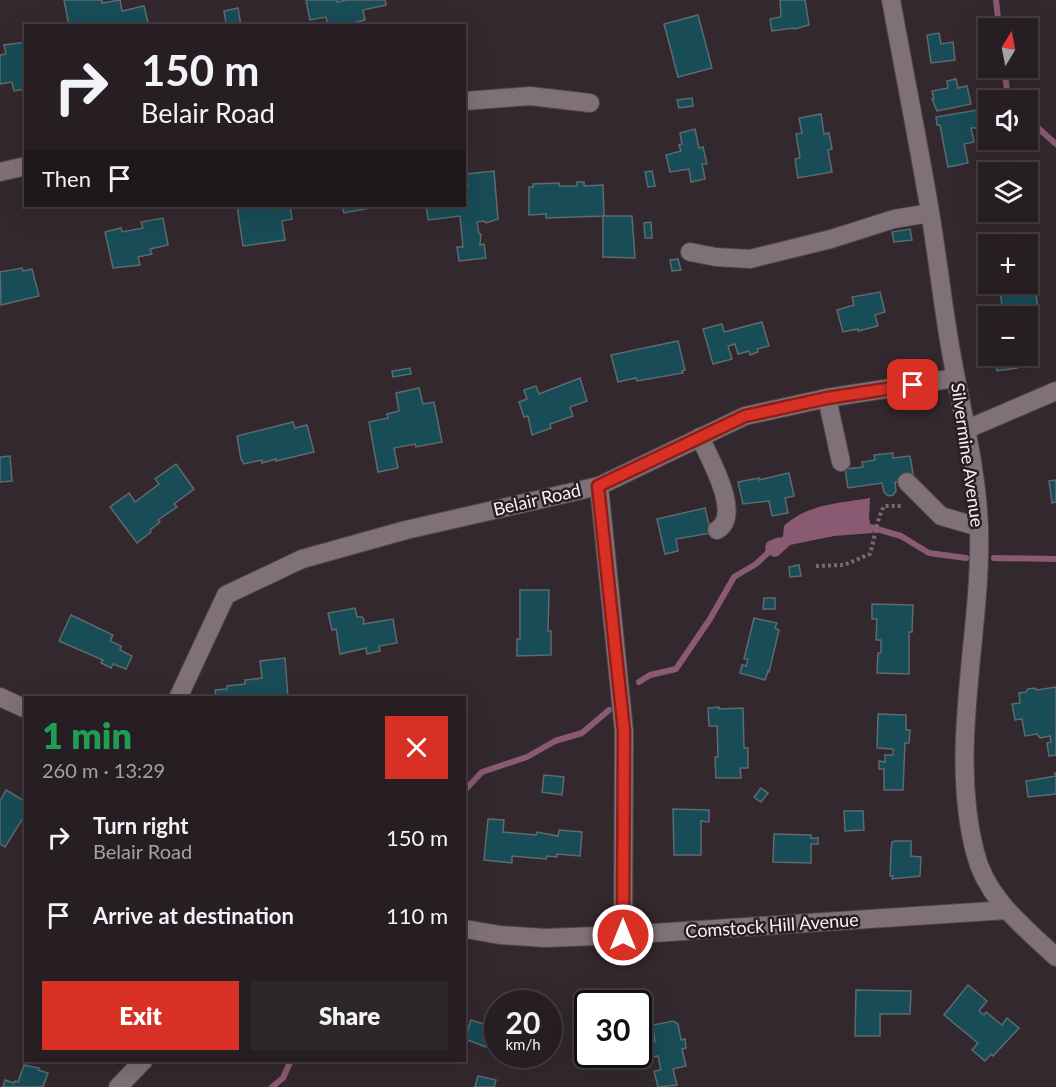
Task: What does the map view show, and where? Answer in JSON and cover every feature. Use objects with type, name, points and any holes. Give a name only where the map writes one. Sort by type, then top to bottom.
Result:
[{"type":"street","name":"Silvermine Avenue","points":[[891,0],[930,213],[941,295],[973,475],[979,527],[966,734],[967,818],[975,854],[990,889],[1006,910],[1056,957]]},
{"type":"street","points":[[466,101],[530,96],[590,103]]},
{"type":"street","points":[[0,172],[24,166]]},
{"type":"street","points":[[690,252],[716,257],[750,259],[831,239],[894,219],[930,213]]},
{"type":"street","name":"Belair Road","points":[[179,696],[226,595],[302,559],[406,530],[598,486],[745,416],[827,398],[955,378]]},
{"type":"street","points":[[965,430],[1056,391]]},
{"type":"street","points":[[827,398],[841,462]]},
{"type":"street","points":[[700,437],[727,500],[727,518],[723,526],[717,530]]},
{"type":"street","points":[[907,482],[941,516],[979,527]]},
{"type":"street","points":[[598,486],[624,731],[623,935]]},
{"type":"street","points":[[0,697],[24,708]]},
{"type":"street","name":"Comstock Hill Avenue","points":[[466,929],[500,935],[545,938],[1006,910]]},
{"type":"street","points":[[118,1087],[142,1062]]},
{"type":"path","points":[[816,566],[844,565],[870,554],[876,536],[877,520],[884,506],[905,506],[923,499]]},
{"type":"shaded area","points":[[870,498],[869,519],[873,533],[834,536],[790,545],[774,557],[766,553],[767,542],[783,537],[784,526],[803,513],[836,503]]},
{"type":"building","points":[[64,0],[102,0],[102,3],[120,0],[122,11],[144,6],[148,24],[69,24]]},
{"type":"building","points":[[306,0],[337,0],[337,2],[385,0],[386,5],[363,10],[365,20],[349,24],[328,24],[326,17],[310,20]]},
{"type":"building","points":[[780,0],[805,0],[809,25],[772,31],[770,19],[781,17]]},
{"type":"building","points":[[238,8],[241,24],[219,24],[226,23],[224,11]]},
{"type":"building","points":[[698,15],[712,68],[678,77],[664,24]]},
{"type":"building","points":[[939,33],[941,44],[953,42],[955,60],[931,63],[927,35]]},
{"type":"building","points":[[24,42],[24,89],[14,91],[12,82],[0,84],[0,55],[6,54],[4,45]]},
{"type":"building","points":[[956,79],[958,88],[967,86],[971,104],[937,111],[932,99],[934,99],[932,91],[948,88],[947,81]]},
{"type":"building","points":[[692,98],[693,106],[679,108],[677,100]]},
{"type":"building","points":[[978,110],[978,128],[971,128],[974,142],[964,144],[968,163],[948,167],[940,125],[937,125],[936,117]]},
{"type":"building","points":[[821,114],[824,134],[829,133],[832,149],[828,150],[832,172],[798,178],[795,159],[800,158],[796,134],[802,133],[799,118]]},
{"type":"building","points":[[695,129],[699,148],[703,147],[707,164],[702,164],[705,179],[691,182],[689,169],[670,172],[666,155],[681,151],[680,133]]},
{"type":"building","points":[[494,171],[498,219],[486,223],[477,222],[479,234],[481,234],[480,245],[484,244],[486,258],[459,261],[457,247],[463,247],[460,216],[428,220],[426,207],[466,207],[466,187],[468,186],[466,174]]},
{"type":"building","points":[[652,171],[655,186],[648,187],[645,172]]},
{"type":"building","points":[[577,182],[584,182],[584,186],[603,185],[604,216],[546,218],[546,214],[529,215],[529,187],[533,187],[533,184],[559,183],[559,186],[577,186]]},
{"type":"building","points":[[237,207],[290,207],[292,219],[282,221],[285,240],[243,246]]},
{"type":"building","points":[[342,207],[376,207],[344,213]]},
{"type":"building","points":[[603,216],[632,216],[635,258],[603,257]]},
{"type":"building","points":[[163,218],[168,245],[150,249],[152,254],[138,257],[140,265],[113,268],[105,232],[121,228],[122,232],[143,228],[141,222]]},
{"type":"building","points":[[651,222],[652,238],[645,238],[644,223]]},
{"type":"building","points":[[910,229],[912,240],[894,242],[892,232]]},
{"type":"building","points":[[678,259],[681,270],[672,271],[670,260]]},
{"type":"building","points":[[22,268],[23,271],[32,269],[39,296],[1,305],[0,272]]},
{"type":"building","points":[[880,292],[885,312],[875,315],[878,326],[843,332],[837,310],[854,305],[852,297]]},
{"type":"building","points":[[1000,294],[1036,294],[1038,306],[1002,306]]},
{"type":"building","points":[[762,322],[769,346],[757,349],[758,352],[750,355],[749,351],[738,354],[735,344],[728,346],[732,359],[713,364],[703,329],[722,324],[724,332]]},
{"type":"building","points":[[678,341],[685,370],[682,371],[683,373],[618,382],[611,355]]},
{"type":"building","points":[[996,366],[1017,366],[1017,368],[997,371]]},
{"type":"building","points":[[410,368],[411,374],[393,377],[392,371]]},
{"type":"building","points":[[580,378],[587,401],[570,407],[573,416],[550,424],[551,428],[532,435],[528,416],[524,417],[519,402],[527,399],[524,390],[536,386],[539,394]]},
{"type":"building","points":[[419,388],[423,404],[434,402],[442,442],[394,448],[398,468],[378,472],[369,422],[388,418],[387,414],[399,411],[396,393]]},
{"type":"building","points":[[293,422],[295,428],[307,425],[314,452],[276,461],[276,459],[262,463],[262,460],[244,464],[237,436]]},
{"type":"building","points":[[893,453],[893,458],[910,456],[914,479],[895,482],[896,491],[893,495],[888,496],[884,492],[882,483],[848,488],[845,469],[863,467],[862,462],[875,460],[874,455]]},
{"type":"building","points":[[10,456],[12,481],[0,482],[0,457]]},
{"type":"building","points":[[176,464],[194,489],[174,504],[177,507],[158,520],[160,522],[150,530],[151,532],[137,543],[110,507],[129,493],[135,502],[159,484],[155,479]]},
{"type":"building","points":[[789,473],[794,496],[785,498],[788,513],[772,516],[769,501],[743,504],[738,482]]},
{"type":"building","points":[[1056,480],[1056,502],[1052,503],[1049,481]]},
{"type":"building","points":[[705,508],[711,533],[676,539],[678,551],[665,554],[657,519]]},
{"type":"building","points":[[799,565],[801,576],[790,577],[789,567]]},
{"type":"building","points":[[520,590],[549,590],[548,631],[551,631],[551,655],[517,656],[517,639],[520,639]]},
{"type":"building","points":[[764,598],[775,598],[775,609],[763,609]]},
{"type":"building","points":[[872,604],[913,605],[912,632],[909,632],[909,674],[877,673],[881,640],[876,640],[877,619],[872,619]]},
{"type":"building","points":[[355,608],[357,617],[362,617],[364,620],[363,624],[393,619],[397,643],[379,646],[380,651],[367,654],[366,648],[340,654],[336,629],[332,630],[328,613]]},
{"type":"building","points":[[71,615],[113,635],[110,641],[121,646],[120,650],[132,656],[126,669],[113,664],[111,668],[101,663],[103,660],[59,641]]},
{"type":"building","points":[[754,618],[777,623],[775,628],[779,630],[765,680],[740,673],[742,665],[746,666],[748,659],[744,659]]},
{"type":"building","points":[[285,658],[288,696],[216,696],[215,690],[245,684],[245,680],[262,678],[260,661]]},
{"type":"building","points":[[1056,687],[1056,755],[1049,756],[1047,743],[1051,742],[1050,736],[1040,738],[1037,734],[1025,736],[1022,719],[1015,720],[1012,704],[1020,703],[1019,693],[1026,692],[1028,689]]},
{"type":"building","points":[[719,707],[719,709],[743,708],[744,748],[748,748],[748,768],[740,768],[741,778],[716,778],[717,726],[709,726],[708,708]]},
{"type":"building","points":[[878,714],[906,715],[906,730],[910,730],[909,743],[905,743],[903,790],[884,790],[884,769],[879,769],[879,761],[885,762],[885,755],[893,755],[893,749],[877,748]]},
{"type":"building","points":[[544,775],[564,777],[562,795],[542,792]]},
{"type":"building","points":[[1056,776],[1056,794],[1028,797],[1026,781]]},
{"type":"building","points":[[761,788],[768,793],[761,802],[754,797]]},
{"type":"building","points":[[6,790],[24,801],[24,816],[5,847],[0,844],[0,801]]},
{"type":"building","points":[[673,809],[709,810],[709,822],[701,821],[701,855],[674,855]]},
{"type":"building","points":[[844,811],[863,811],[864,830],[845,831]]},
{"type":"building","points":[[488,819],[504,820],[503,832],[536,835],[537,832],[558,836],[559,830],[582,832],[580,856],[557,854],[557,857],[547,856],[546,859],[512,856],[512,863],[484,860]]},
{"type":"building","points":[[774,834],[811,835],[811,838],[818,838],[818,844],[811,844],[811,863],[773,862]]},
{"type":"building","points":[[911,841],[911,856],[921,857],[920,876],[892,879],[893,876],[890,876],[891,851],[892,842]]},
{"type":"building","points":[[968,985],[987,1001],[979,1011],[984,1015],[986,1012],[1002,1025],[1007,1018],[1019,1028],[993,1056],[991,1054],[985,1061],[972,1050],[978,1043],[944,1015]]},
{"type":"building","points":[[856,990],[911,991],[910,1014],[880,1014],[880,1036],[855,1036]]},
{"type":"building","points":[[471,1020],[484,1024],[484,1046],[466,1039]]},
{"type":"building","points":[[673,1021],[678,1024],[681,1040],[685,1039],[686,1048],[682,1049],[686,1066],[673,1069],[677,1085],[658,1087],[654,1071],[661,1070],[658,1056],[653,1057],[652,1052],[652,1043],[655,1042],[653,1025]]},
{"type":"building","points":[[24,1065],[39,1068],[38,1070],[48,1073],[43,1087],[3,1087],[5,1080],[18,1082]]},
{"type":"building","points":[[478,1076],[496,1080],[494,1087],[475,1087]]},
{"type":"waterway","points":[[996,0],[998,18]]},
{"type":"waterway","points":[[1005,78],[1007,90]]},
{"type":"waterway","points":[[1038,128],[1056,144]]},
{"type":"waterway","points":[[863,525],[901,536],[929,553],[966,558]]},
{"type":"waterway","points":[[639,682],[650,675],[676,669],[710,619],[734,577],[756,564],[771,550]]},
{"type":"waterway","points":[[994,558],[1056,559]]},
{"type":"waterway","points":[[466,789],[482,772],[527,757],[555,741],[582,733],[609,710]]},
{"type":"waterway","points":[[272,1087],[283,1078],[290,1062]]},
{"type":"route","points":[[623,935],[624,731],[598,486],[745,416],[827,398],[913,385]]}]
